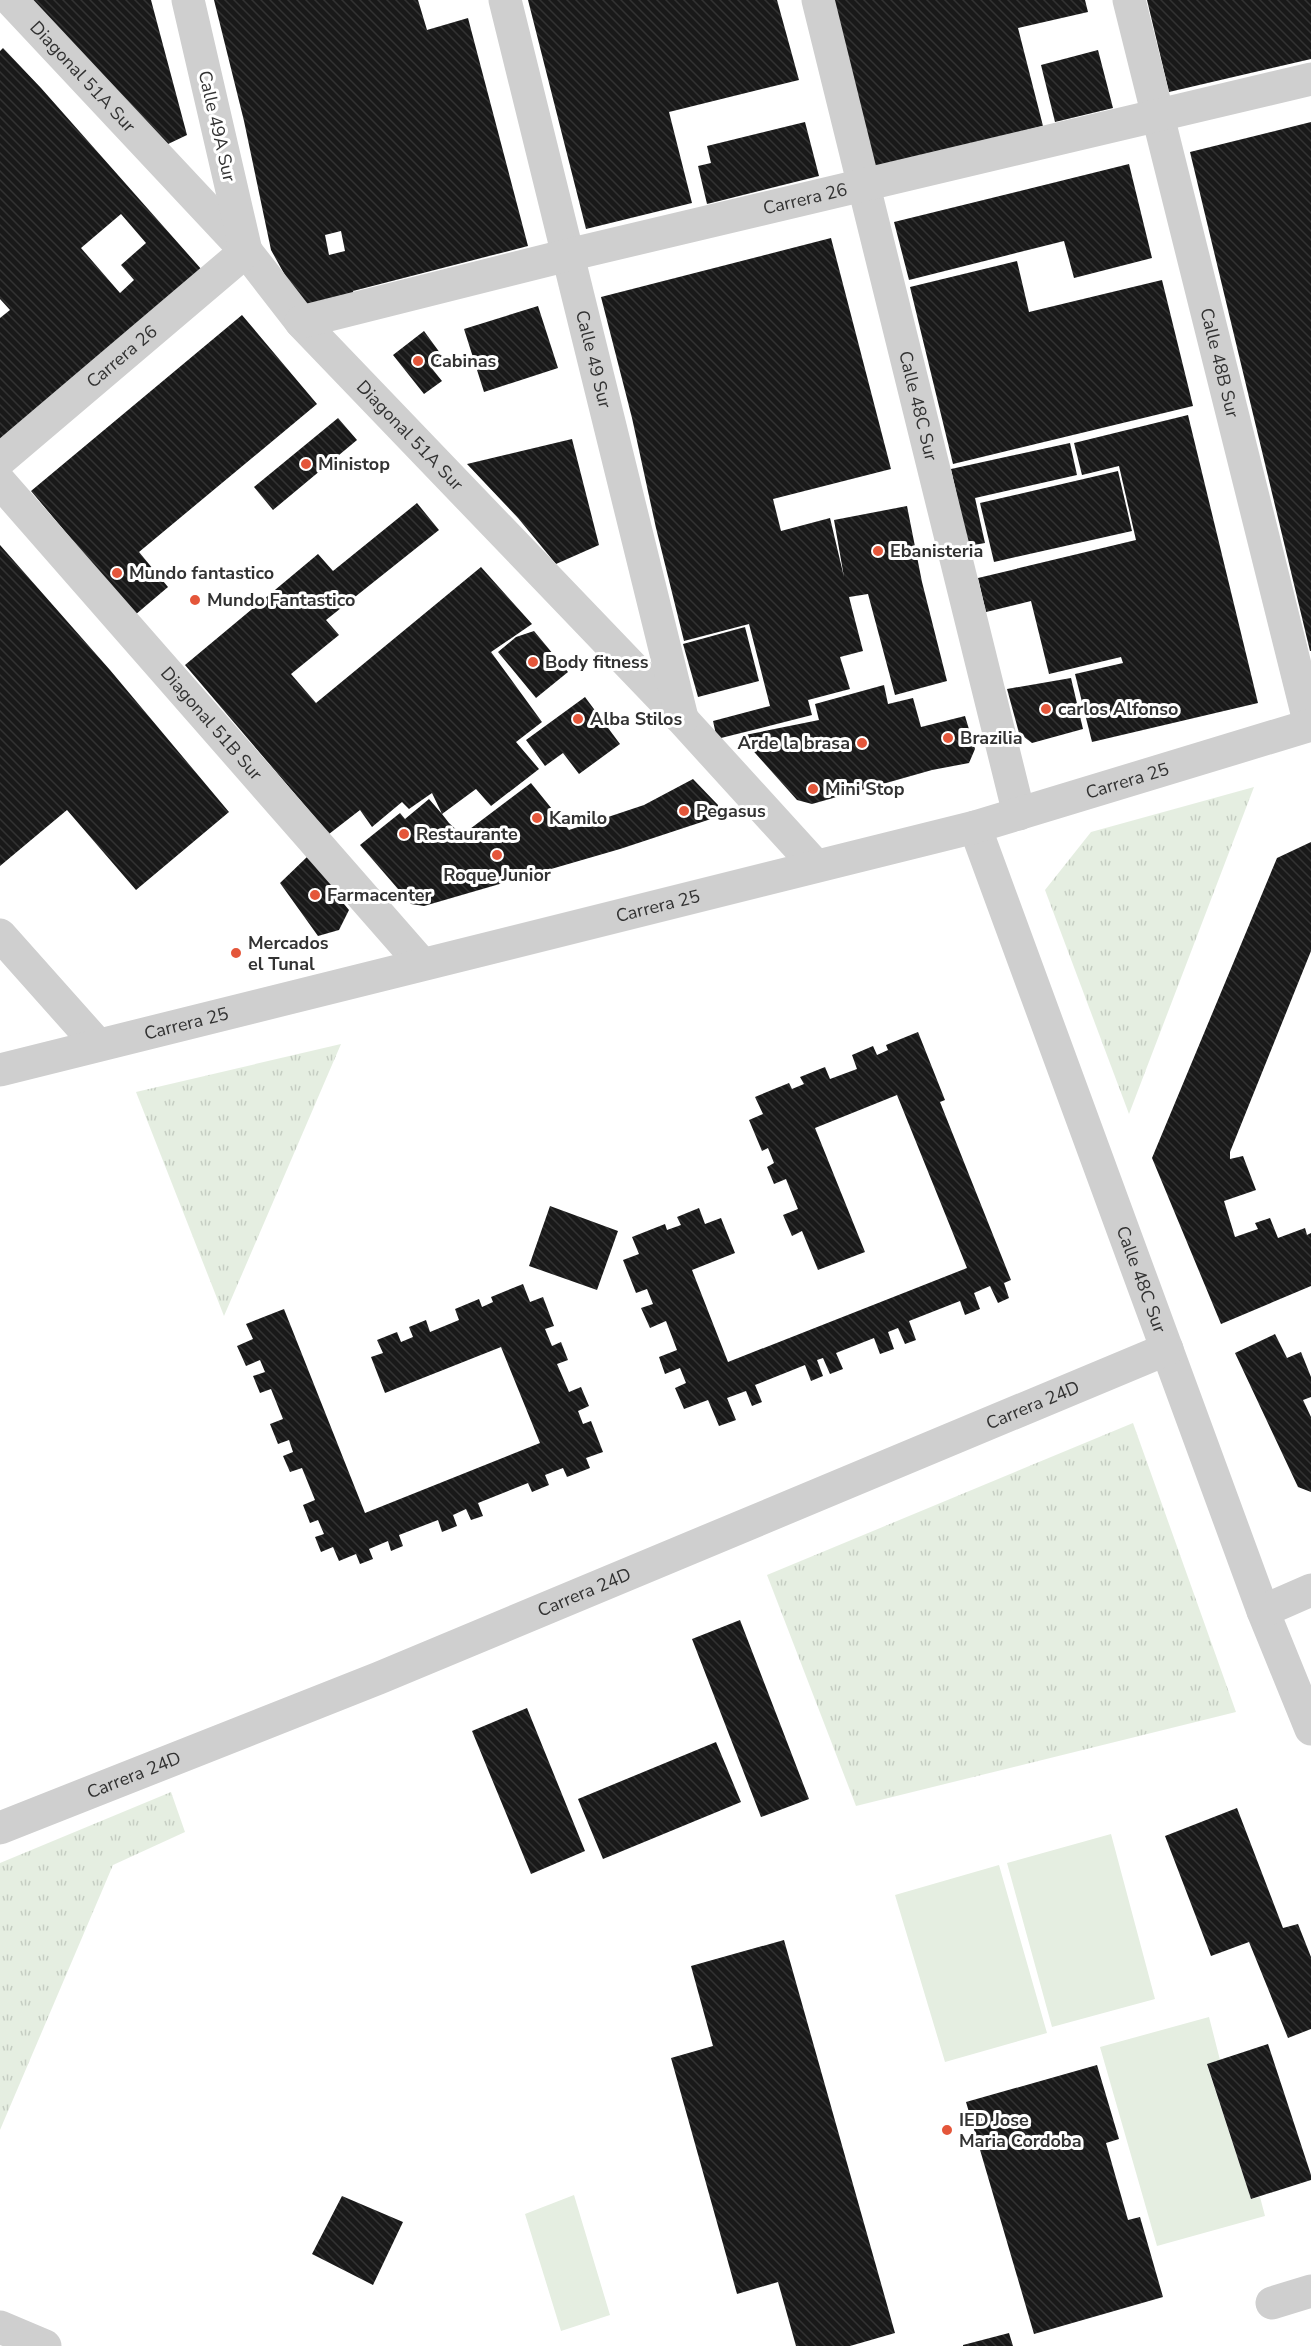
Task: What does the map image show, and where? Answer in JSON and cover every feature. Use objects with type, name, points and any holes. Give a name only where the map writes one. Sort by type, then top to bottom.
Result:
[{"type":"street","name":"Diagonal 51A Sur","points":[[11,0],[246,251],[301,322],[682,719],[816,866]]},
{"type":"street","name":"Calle 49A Sur","points":[[188,0],[246,251]]},
{"type":"street","name":"Calle 49 Sur","points":[[505,0],[682,719]]},
{"type":"street","name":"Calle 48C Sur","points":[[818,0],[1019,813]]},
{"type":"street","name":"Calle 48B Sur","points":[[1129,0],[1311,725]]},
{"type":"street","name":"Carrera 26","points":[[301,322],[568,255],[1311,79]]},
{"type":"street","name":"Carrera 26","points":[[0,460],[246,251]]},
{"type":"street","name":"Diagonal 51B Sur","points":[[0,482],[423,964]]},
{"type":"street","name":"Carrera 25","points":[[0,1070],[975,826],[1311,725]]},
{"type":"street","name":"Calle 48C Sur","points":[[975,826],[1263,1611],[1311,1729]]},
{"type":"street","points":[[0,935],[98,1045]]},
{"type":"street","name":"Carrera 24D","points":[[0,1828],[379,1678],[1167,1349]]},
{"type":"street","points":[[1263,1611],[1311,1590]]},
{"type":"street","points":[[1272,2303],[1311,2291]]},
{"type":"street","points":[[0,2327],[45,2346]]},
{"type":"green space","points":[[1254,787],[1129,1114],[1045,890],[1091,832]]},
{"type":"green space","points":[[341,1044],[224,1316],[136,1092]]},
{"type":"green space","points":[[1133,1423],[1236,1712],[856,1806],[767,1575]]},
{"type":"green space","points":[[171,1792],[185,1832],[113,1865],[0,2130],[0,1863]]},
{"type":"green space","points":[[1111,1834],[1155,1999],[1052,2027],[1007,1863]]},
{"type":"green space","points":[[999,1865],[1047,2033],[945,2062],[895,1895]]},
{"type":"green space","points":[[1209,2017],[1220,2060],[1207,2065],[1251,2199],[1260,2197],[1265,2216],[1157,2246],[1100,2047]]},
{"type":"green space","points":[[574,2195],[610,2315],[561,2331],[525,2214]]},
{"type":"building","points":[[31,0],[151,0],[187,135],[166,145]]},
{"type":"building","points":[[214,0],[418,0],[427,30],[468,18],[528,246],[353,291],[356,301],[307,315],[271,250],[244,121]],"holes":[[[341,231],[345,251],[329,255],[325,235]]]},
{"type":"building","points":[[528,0],[777,0],[799,80],[669,112],[692,203],[586,229]]},
{"type":"building","points":[[834,0],[1085,0],[1088,12],[1018,28],[1043,126],[875,168]]},
{"type":"building","points":[[1147,0],[1311,0],[1311,59],[1169,92]]},
{"type":"building","points":[[3,48],[41,88],[202,270],[0,445],[0,318],[10,310],[0,299],[0,51]],"holes":[[[121,214],[146,243],[121,265],[134,280],[120,293],[81,248]]]},
{"type":"building","points":[[1098,50],[1113,108],[1055,122],[1041,65]]},
{"type":"building","points":[[805,122],[819,176],[707,204],[698,166],[711,163],[707,146]]},
{"type":"building","points":[[1311,122],[1311,651],[1310,651],[1190,152]]},
{"type":"building","points":[[1129,164],[1152,258],[1074,278],[1064,241],[909,280],[894,222]]},
{"type":"building","points":[[831,238],[891,469],[773,499],[781,531],[830,518],[844,577],[834,520],[907,506],[922,582],[947,681],[895,695],[868,594],[849,597],[863,651],[840,657],[850,689],[808,700],[812,715],[717,739],[713,721],[770,706],[749,624],[684,641],[601,297]]},
{"type":"building","points":[[1017,261],[1029,312],[1162,280],[1193,406],[953,464],[910,287]]},
{"type":"building","points":[[538,306],[558,368],[484,392],[464,329]]},
{"type":"building","points":[[242,315],[317,404],[139,552],[168,587],[135,615],[31,491]]},
{"type":"building","name":"Cabinas","points":[[424,331],[443,357],[430,366],[442,381],[424,394],[393,355]]},
{"type":"building","points":[[1188,415],[1258,703],[1092,742],[1075,674],[1123,663],[1121,657],[1049,674],[1031,601],[986,612],[978,578],[1136,540],[1119,466],[1082,475],[1074,443]]},
{"type":"building","name":"Ministop","points":[[338,418],[357,440],[273,510],[254,487]]},
{"type":"building","points":[[572,439],[599,545],[556,564],[518,518],[467,464]]},
{"type":"building","points":[[1070,443],[1077,475],[975,498],[985,543],[968,546],[951,469]]},
{"type":"building","points":[[1118,471],[1132,531],[994,562],[980,503]]},
{"type":"building","points":[[417,503],[439,530],[326,620],[339,635],[291,674],[316,703],[481,567],[532,624],[491,652],[542,722],[516,742],[539,769],[491,806],[476,789],[442,814],[432,793],[409,809],[402,802],[372,827],[360,810],[329,834],[185,665],[318,554],[333,571]]},
{"type":"building","points":[[0,545],[110,670],[229,812],[136,890],[67,810],[0,866]]},
{"type":"building","points":[[745,627],[759,681],[698,697],[683,644]]},
{"type":"building","name":"Body fitness","points":[[534,631],[568,672],[536,698],[498,652],[516,637]]},
{"type":"building","name":"carlos Alfonso","points":[[1071,678],[1083,729],[1032,743],[1019,733],[1007,689]]},
{"type":"building","points":[[884,685],[888,704],[913,698],[921,727],[965,716],[975,749],[969,763],[932,770],[812,804],[797,800],[740,736],[819,720],[815,704]]},
{"type":"building","name":"Alba Stilos","points":[[585,697],[620,744],[579,774],[563,753],[545,766],[526,740]]},
{"type":"building","points":[[693,779],[718,805],[717,817],[620,849],[424,906],[411,904],[360,845],[400,813],[405,819],[429,799],[462,835],[531,783],[569,830],[644,805]]},
{"type":"building","points":[[1311,842],[1311,951],[1230,1152],[1230,1159],[1243,1156],[1256,1190],[1224,1201],[1235,1237],[1258,1229],[1255,1223],[1270,1218],[1278,1238],[1305,1228],[1307,1235],[1311,1233],[1311,1286],[1221,1324],[1152,1158],[1277,858]]},
{"type":"building","name":"Farmacenter","points":[[307,857],[343,893],[339,898],[349,910],[339,930],[318,936],[280,883]]},
{"type":"building","points":[[918,1032],[945,1100],[940,1102],[1011,1280],[1004,1283],[1009,1298],[998,1303],[990,1286],[974,1293],[980,1309],[965,1315],[960,1301],[909,1321],[916,1340],[905,1344],[898,1328],[888,1332],[894,1349],[880,1354],[874,1338],[836,1353],[843,1369],[830,1374],[823,1358],[817,1360],[823,1376],[811,1381],[805,1365],[755,1385],[762,1402],[752,1406],[746,1391],[727,1398],[736,1420],[719,1426],[708,1400],[684,1409],[675,1388],[686,1383],[680,1368],[665,1374],[659,1357],[677,1350],[666,1321],[650,1328],[641,1308],[653,1304],[647,1289],[636,1293],[623,1260],[639,1254],[632,1237],[665,1224],[667,1230],[681,1225],[677,1217],[699,1208],[705,1224],[721,1218],[735,1253],[692,1270],[728,1362],[967,1268],[897,1095],[815,1128],[865,1252],[818,1270],[802,1231],[792,1236],[783,1215],[798,1209],[786,1179],[774,1184],[767,1167],[774,1163],[768,1148],[762,1151],[749,1120],[763,1114],[755,1097],[789,1083],[792,1089],[804,1084],[800,1077],[825,1067],[830,1079],[857,1069],[852,1055],[873,1046],[877,1055],[888,1050],[886,1045]]},
{"type":"building","points":[[550,1206],[618,1231],[597,1290],[529,1266]]},
{"type":"building","points":[[523,1284],[530,1302],[543,1297],[554,1326],[545,1329],[552,1346],[561,1342],[568,1360],[557,1364],[569,1392],[581,1387],[589,1406],[578,1411],[583,1424],[591,1421],[603,1452],[586,1458],[590,1468],[567,1477],[563,1468],[545,1475],[549,1485],[532,1492],[528,1483],[478,1503],[483,1516],[471,1520],[466,1509],[453,1515],[457,1526],[442,1532],[438,1520],[399,1535],[403,1546],[391,1551],[388,1541],[369,1549],[373,1559],[360,1564],[356,1554],[339,1561],[333,1547],[321,1552],[315,1537],[324,1534],[318,1520],[310,1523],[303,1505],[315,1500],[302,1468],[290,1472],[283,1456],[293,1452],[289,1440],[278,1444],[270,1424],[283,1419],[271,1389],[260,1393],[253,1376],[265,1372],[260,1360],[246,1366],[237,1346],[253,1339],[246,1324],[284,1309],[365,1513],[540,1443],[501,1347],[385,1393],[371,1357],[383,1353],[377,1340],[397,1332],[401,1342],[413,1337],[409,1327],[426,1320],[430,1332],[459,1320],[455,1309],[479,1299],[482,1307],[493,1302],[491,1297]]},
{"type":"building","points":[[1275,1334],[1287,1358],[1301,1352],[1311,1377],[1311,1397],[1303,1400],[1311,1417],[1311,1492],[1298,1487],[1235,1353]]},
{"type":"building","points":[[740,1620],[809,1799],[761,1817],[692,1639]]},
{"type":"building","points":[[527,1708],[585,1851],[531,1874],[472,1731]]},
{"type":"building","points":[[716,1742],[741,1802],[603,1859],[578,1799]]},
{"type":"building","points":[[1237,1808],[1283,1928],[1298,1924],[1311,1957],[1311,2029],[1288,2038],[1249,1942],[1211,1956],[1165,1836]]},
{"type":"building","points":[[784,1940],[895,2333],[850,2346],[796,2346],[778,2282],[737,2294],[671,2058],[713,2046],[691,1966]]},
{"type":"building","points":[[1268,2044],[1311,2180],[1251,2199],[1207,2064]]},
{"type":"building","points":[[1097,2065],[1119,2139],[1106,2143],[1128,2220],[1140,2217],[1163,2297],[1034,2334],[966,2102]]},
{"type":"building","points":[[342,2196],[403,2222],[373,2285],[312,2254]]},
{"type":"building","points":[[1009,2333],[1013,2346],[963,2346],[963,2345]]},
{"type":"place","name":"Cabinas","points":[[418,361]]},
{"type":"place","name":"Ministop","points":[[306,464]]},
{"type":"place","name":"Ebanisteria","points":[[878,551]]},
{"type":"place","name":"Mundo fantastico","points":[[117,573]]},
{"type":"place","name":"Mundo Fantastico","points":[[195,600]]},
{"type":"place","name":"Body fitness","points":[[533,662]]},
{"type":"place","name":"carlos Alfonso","points":[[1046,709]]},
{"type":"place","name":"Alba Stilos","points":[[578,719]]},
{"type":"place","name":"Brazilia","points":[[948,738]]},
{"type":"place","name":"Arde la brasa","points":[[862,743]]},
{"type":"place","name":"Mini Stop","points":[[813,789]]},
{"type":"place","name":"Pegasus","points":[[684,811]]},
{"type":"place","name":"Kamilo","points":[[537,818]]},
{"type":"place","name":"Restaurante","points":[[404,834]]},
{"type":"place","name":"Roque Junior","points":[[497,855]]},
{"type":"place","name":"Farmacenter","points":[[315,895]]},
{"type":"place","name":"Mercados el Tunal","points":[[236,953]]},
{"type":"place","name":"IED Jose Maria Cordoba","points":[[947,2130]]}]
